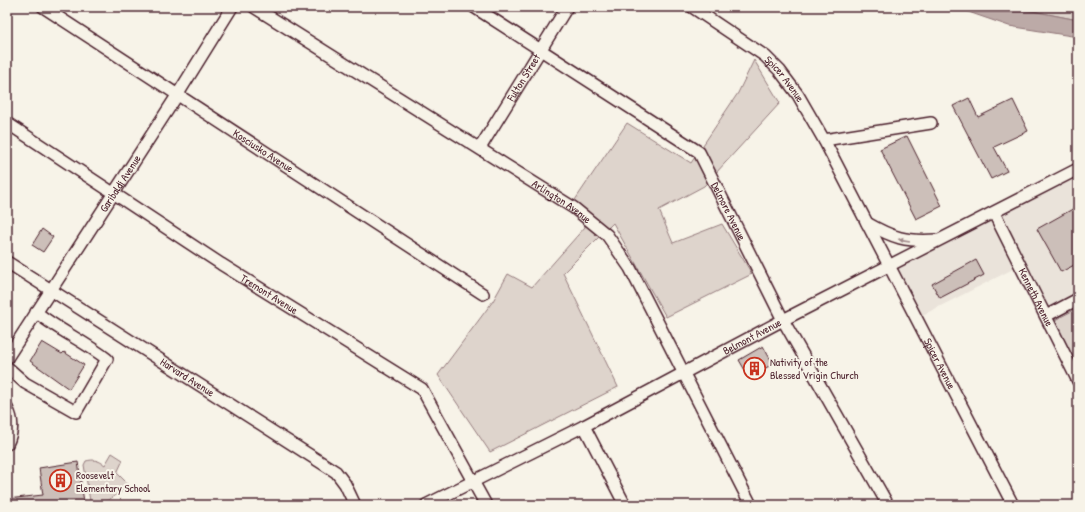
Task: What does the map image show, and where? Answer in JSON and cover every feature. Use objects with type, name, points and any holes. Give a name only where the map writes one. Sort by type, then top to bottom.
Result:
[{"type":"street","name":"Kosciusko Avenue","points":[[43,7],[483,294]]},
{"type":"street","name":"Garibaldi Avenue","points":[[7,358],[50,289],[178,94],[232,7]]},
{"type":"street","name":"Arlington Avenue","points":[[254,7],[574,208],[607,235],[630,268],[751,505]]},
{"type":"street","name":"Delmore Avenue","points":[[474,7],[540,48],[699,152],[783,320],[888,505]]},
{"type":"street","name":"Fulton Street","points":[[480,148],[540,48],[567,7]]},
{"type":"street","name":"Spicer Avenue","points":[[692,7],[765,56],[780,71],[798,95],[824,140],[1013,505]]},
{"type":"street","name":"Tremont Avenue","points":[[7,123],[221,264],[422,389],[486,505]]},
{"type":"street","points":[[824,140],[931,123]]},
{"type":"street","name":"Belmont Avenue","points":[[426,505],[473,480],[584,426],[783,320],[1078,169]]},
{"type":"street","name":"Kenneth Avenue","points":[[994,213],[1078,381]]},
{"type":"street","points":[[867,223],[893,237],[903,240],[942,239]]},
{"type":"street","name":"Harvard Avenue","points":[[7,262],[336,472],[345,484],[355,505]]},
{"type":"street","points":[[1046,316],[1078,299]]},
{"type":"street","points":[[7,367],[25,383],[76,412],[107,359],[91,347],[51,324],[36,312]]},
{"type":"street","points":[[7,408],[11,416],[12,435],[7,444]]},
{"type":"street","points":[[584,426],[625,505]]},
{"type":"shaded area","points":[[954,7],[1012,7],[1078,20],[1078,37],[1009,26]]},
{"type":"shaded area","points":[[1012,7],[1078,7],[1078,20]]},
{"type":"shaded area","points":[[754,60],[780,103],[704,186],[659,210],[673,243],[722,224],[752,274],[666,317],[613,223],[563,273],[618,387],[490,452],[438,375],[493,301],[508,274],[532,287],[585,227],[575,200],[627,123],[691,163],[738,93]]},
{"type":"shaded area","points":[[1078,175],[1078,308],[1051,322],[1019,266],[917,318],[893,270]]},
{"type":"shaded area","points":[[1078,308],[1078,374],[1051,322]]},
{"type":"shaded area","points":[[112,453],[123,460],[117,473],[127,483],[127,489],[102,503],[93,505],[90,501],[84,465],[86,461],[94,460],[105,465]]},
{"type":"building","points":[[969,98],[978,117],[1013,100],[1028,131],[994,147],[1007,171],[991,179],[953,106]]},
{"type":"building","points":[[907,136],[942,206],[916,219],[880,149]]},
{"type":"building","points":[[1078,206],[1078,263],[1061,272],[1037,229]]},
{"type":"building","points":[[42,229],[53,237],[43,252],[32,245]]},
{"type":"building","points":[[976,260],[984,275],[940,298],[932,284]]},
{"type":"building","points":[[42,342],[62,354],[64,352],[84,365],[69,389],[30,361]]},
{"type":"building","name":"Nativity of the Blessed Vrigin Church","points":[[763,346],[773,364],[749,377],[739,360]]},
{"type":"building","name":"Roosevelt Elementary School","points":[[78,462],[84,502],[64,505],[7,505],[7,499],[43,495],[39,468]]},
{"type":"place","name":"Nativity of the Blessed Vrigin Church","points":[[754,368]]},
{"type":"place","name":"Roosevelt Elementary School","points":[[61,481]]}]
